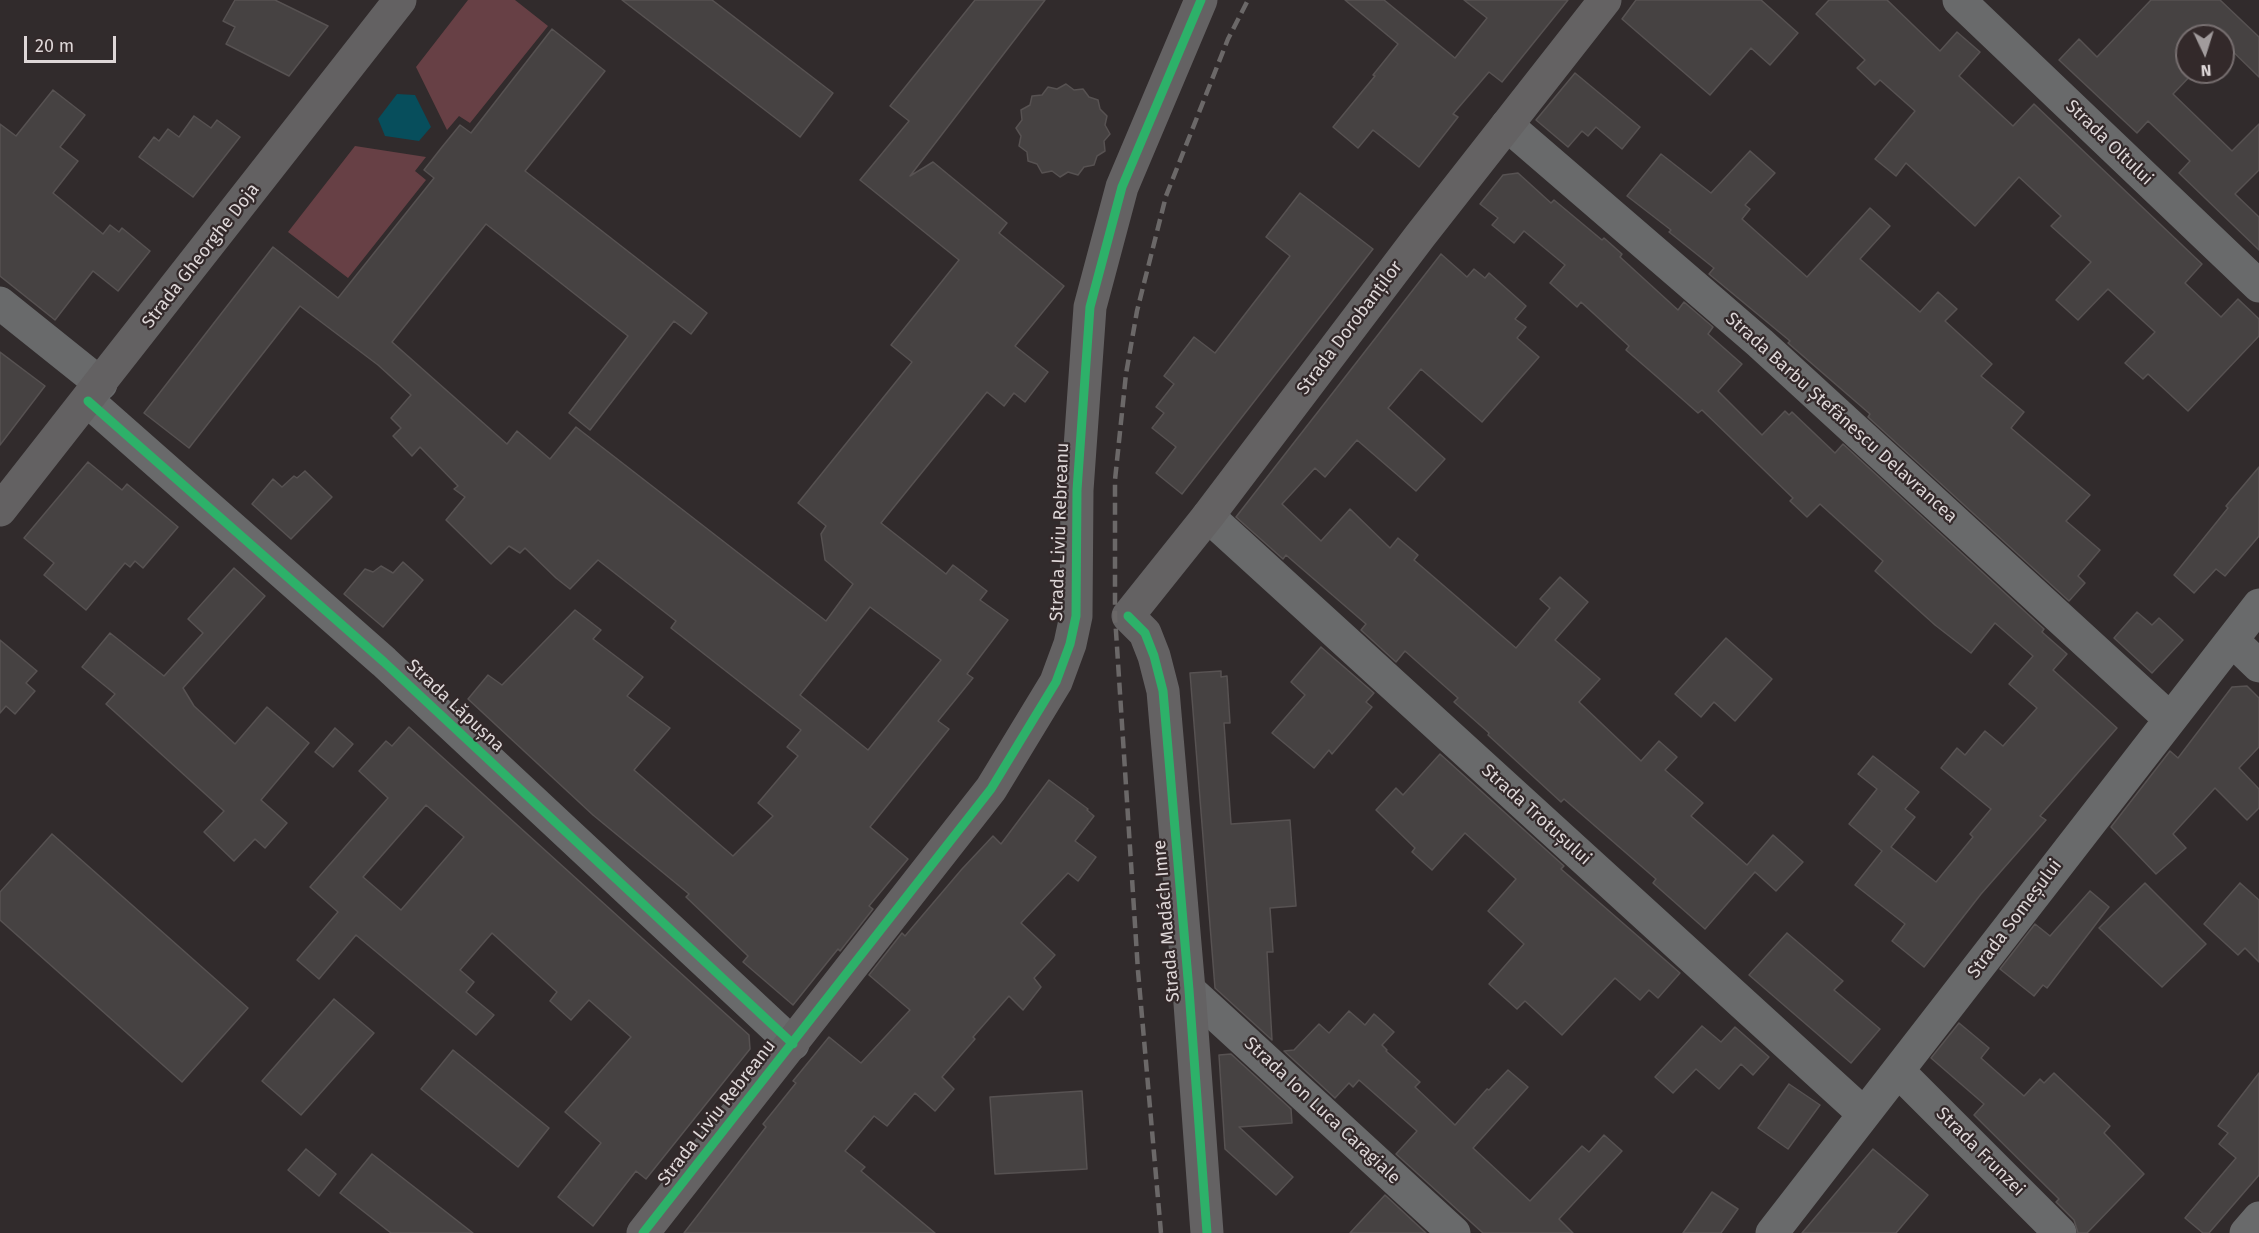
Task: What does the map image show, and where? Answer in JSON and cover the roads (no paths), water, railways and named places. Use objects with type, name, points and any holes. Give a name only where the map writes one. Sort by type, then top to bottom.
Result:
[{"type":"main road","name":"Strada Gheorghe Doja","points":[[0,510],[400,0]]},
{"type":"street","name":"Strada Liviu Rebreanu","points":[[643,1233],[991,789],[1056,682],[1070,644],[1076,616],[1077,480],[1090,308],[1122,187],[1201,0]]},
{"type":"street","name":"Strada Dorobanților","points":[[1128,616],[1208,516],[1420,237],[1605,0]]},
{"type":"street","name":"Strada Oltului","points":[[1959,0],[2259,286]]},
{"type":"street","name":"Strada Barbu Ștefănescu Delavrancea","points":[[1507,125],[1760,343],[2169,718]]},
{"type":"street","name":"Strada Lăpușna","points":[[0,303],[793,1044]]},
{"type":"street","name":"Strada Trotușului","points":[[1208,516],[1864,1114]]},
{"type":"street","name":"Strada Someșului","points":[[1772,1233],[2169,718],[2259,605]]},
{"type":"street","points":[[1076,616],[1128,616]]},
{"type":"street","name":"Strada Madách Imre","points":[[1128,616],[1145,633],[1163,691],[1207,1233]]},
{"type":"street","points":[[2232,640],[2259,666]]},
{"type":"street","name":"Strada Ion Luca Caragiale","points":[[1189,990],[1454,1233]]},
{"type":"street","name":"Strada Frunzei","points":[[1899,1071],[2060,1233]]},
{"type":"street","points":[[2246,1233],[2259,1218]]},
{"type":"water","points":[[397,94],[415,95],[431,127],[419,141],[385,136],[378,119]]},
{"type":"railway","points":[[1161,1233],[1138,971],[1115,616],[1115,480],[1126,374],[1137,311],[1166,196],[1228,39],[1248,0]]}]
